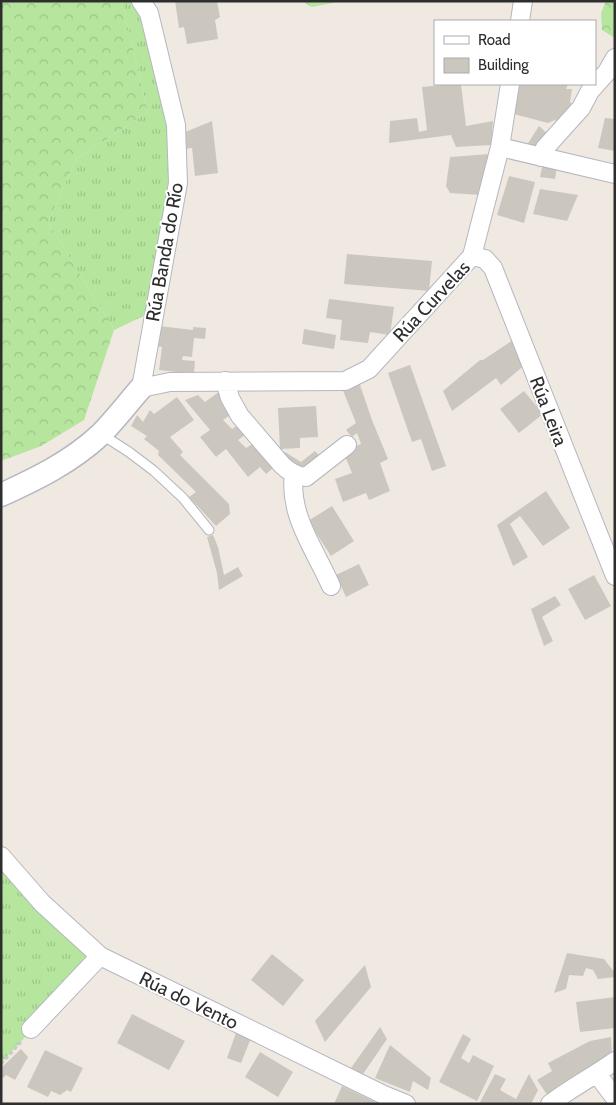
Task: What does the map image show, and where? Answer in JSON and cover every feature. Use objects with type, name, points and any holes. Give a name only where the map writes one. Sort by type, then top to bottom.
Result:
[{"type":"street","name":"Rúa Banda do Río","points":[[140,388],[178,183],[176,124],[149,13],[141,1]]},
{"type":"street","points":[[520,20],[523,1]]},
{"type":"street","points":[[596,84],[607,72],[615,58]]},
{"type":"street","name":"Rúa Curvelas","points":[[140,388],[170,382],[345,381],[369,369],[472,256],[500,147],[510,85]]},
{"type":"street","points":[[541,157],[546,148],[581,108],[595,85]]},
{"type":"street","points":[[500,147],[615,174]]},
{"type":"street","name":"Rúa Leira","points":[[472,256],[485,259],[493,268],[615,576]]},
{"type":"street","points":[[225,381],[230,398],[240,416],[288,471],[298,476],[306,477],[347,445]]},
{"type":"street","points":[[1,495],[36,479],[78,453],[101,434],[140,388]]},
{"type":"street","points":[[294,474],[293,492],[302,528],[331,586]]},
{"type":"street","name":"Rúa do Vento","points":[[1,856],[42,903],[100,956],[382,1100],[406,1104]]},
{"type":"street","points":[[31,1030],[100,956]]},
{"type":"street","points":[[550,1104],[615,1061]]},
{"type":"street","points":[[597,1074],[615,1098]]},
{"type":"lane","points":[[101,434],[129,452],[154,472],[183,498],[209,530]]},
{"type":"path","points":[[1,1064],[31,1030]]},
{"type":"green space","points":[[1,1],[122,1],[148,112],[76,159],[48,222],[114,330],[84,420],[41,446],[1,461]]},
{"type":"green space","points":[[122,1],[141,1],[176,125],[176,183],[150,313],[114,330],[48,222],[76,159],[148,112]]},
{"type":"green space","points":[[302,1],[342,1],[312,7]]},
{"type":"green space","points":[[606,1],[615,1],[615,38],[602,30],[601,13]]},
{"type":"green space","points":[[1,851],[100,956],[1,1063]]},
{"type":"building","points":[[175,1],[217,1],[220,17],[215,20],[218,39],[187,44],[184,27],[179,28]]},
{"type":"building","points":[[461,85],[466,126],[493,121],[491,145],[456,147],[451,135],[389,143],[390,121],[417,118],[419,132],[427,130],[422,87]]},
{"type":"building","points":[[515,85],[568,85],[566,89],[572,89],[570,102],[576,108],[560,125],[555,120],[548,123],[510,113]]},
{"type":"building","points":[[605,118],[615,119],[615,151],[598,148]]},
{"type":"building","points":[[212,121],[218,173],[195,176],[192,148],[183,149],[183,133]]},
{"type":"building","points":[[539,126],[550,136],[540,148],[527,145]]},
{"type":"building","points":[[490,154],[481,195],[450,193],[446,186],[450,157]]},
{"type":"building","points":[[543,163],[557,166],[555,179],[540,177]]},
{"type":"building","points":[[509,176],[535,182],[524,223],[497,215]]},
{"type":"building","points":[[540,189],[578,195],[567,221],[533,214]]},
{"type":"building","points":[[347,254],[432,261],[429,291],[344,284]]},
{"type":"building","points":[[329,299],[394,307],[390,335],[370,332],[368,343],[340,340],[342,320],[326,318]]},
{"type":"building","points":[[159,326],[193,330],[193,327],[206,328],[205,339],[194,338],[192,357],[183,356],[182,360],[195,361],[194,374],[159,370],[162,347],[156,346]]},
{"type":"building","points":[[304,329],[336,335],[334,349],[302,344]]},
{"type":"building","points":[[516,338],[526,364],[501,385],[496,378],[452,411],[443,391],[480,360],[483,360]]},
{"type":"building","points":[[410,365],[446,466],[432,471],[421,439],[412,442],[388,373]]},
{"type":"building","points":[[359,382],[388,459],[380,463],[390,491],[369,500],[366,493],[343,502],[335,479],[352,473],[343,451],[361,444],[357,433],[352,437],[346,430],[356,423],[342,388]]},
{"type":"building","points":[[220,391],[233,413],[223,420],[232,429],[241,423],[248,433],[238,440],[246,448],[257,441],[273,468],[266,474],[260,467],[248,477],[226,449],[216,457],[200,437],[210,430],[185,400],[198,395],[205,402]]},
{"type":"building","points":[[524,391],[543,414],[519,433],[500,409]]},
{"type":"building","points":[[177,397],[194,420],[170,437],[183,452],[180,455],[229,504],[230,514],[216,526],[189,497],[196,492],[158,455],[159,451],[144,439],[147,436],[131,426],[137,415],[143,422],[150,410],[154,414]]},
{"type":"building","points":[[316,406],[318,437],[300,438],[300,448],[280,449],[278,408]]},
{"type":"building","points":[[315,451],[321,458],[305,470],[295,468],[281,455],[285,452],[301,462]]},
{"type":"building","points":[[546,491],[570,528],[543,546],[520,516],[510,524],[528,557],[513,566],[497,525]]},
{"type":"building","points":[[332,506],[354,541],[331,556],[308,521]]},
{"type":"building","points":[[213,535],[218,547],[224,575],[238,567],[243,576],[219,590],[217,573],[207,537]]},
{"type":"building","points":[[359,564],[369,585],[346,597],[336,575]]},
{"type":"building","points":[[594,575],[611,606],[585,620],[568,589]]},
{"type":"building","points":[[555,596],[561,605],[542,617],[553,641],[544,646],[531,609]]},
{"type":"building","points":[[567,953],[604,959],[615,973],[615,977],[598,979],[593,970],[586,968],[583,976],[569,975],[566,989],[554,993]]},
{"type":"building","points":[[272,954],[304,980],[283,1006],[251,980]]},
{"type":"building","points":[[365,965],[371,987],[325,1042],[315,1021]]},
{"type":"building","points":[[615,997],[615,1028],[580,1032],[576,1002]]},
{"type":"building","points":[[132,1014],[185,1041],[169,1070],[117,1043]]},
{"type":"building","points":[[380,1027],[387,1039],[361,1077],[351,1068]]},
{"type":"building","points":[[236,1033],[251,1038],[241,1063],[227,1058]]},
{"type":"building","points":[[463,1034],[471,1039],[461,1058],[469,1063],[473,1055],[494,1066],[477,1101],[439,1082]]},
{"type":"building","points":[[611,1037],[612,1056],[548,1096],[537,1080],[552,1071],[548,1063],[590,1041]]},
{"type":"building","points":[[390,1045],[431,1078],[428,1090],[413,1081],[410,1092],[375,1078]]},
{"type":"building","points":[[21,1049],[28,1057],[15,1080],[6,1075],[1,1080],[1,1068]]},
{"type":"building","points":[[45,1050],[83,1068],[71,1092],[67,1090],[60,1095],[51,1091],[48,1097],[27,1087]]},
{"type":"building","points":[[260,1052],[293,1072],[278,1097],[245,1077]]},
{"type":"building","points":[[495,1074],[506,1079],[500,1090],[516,1099],[529,1074],[538,1090],[531,1104],[479,1104]]},
{"type":"building","points":[[342,1086],[375,1102],[374,1104],[334,1104]]}]
